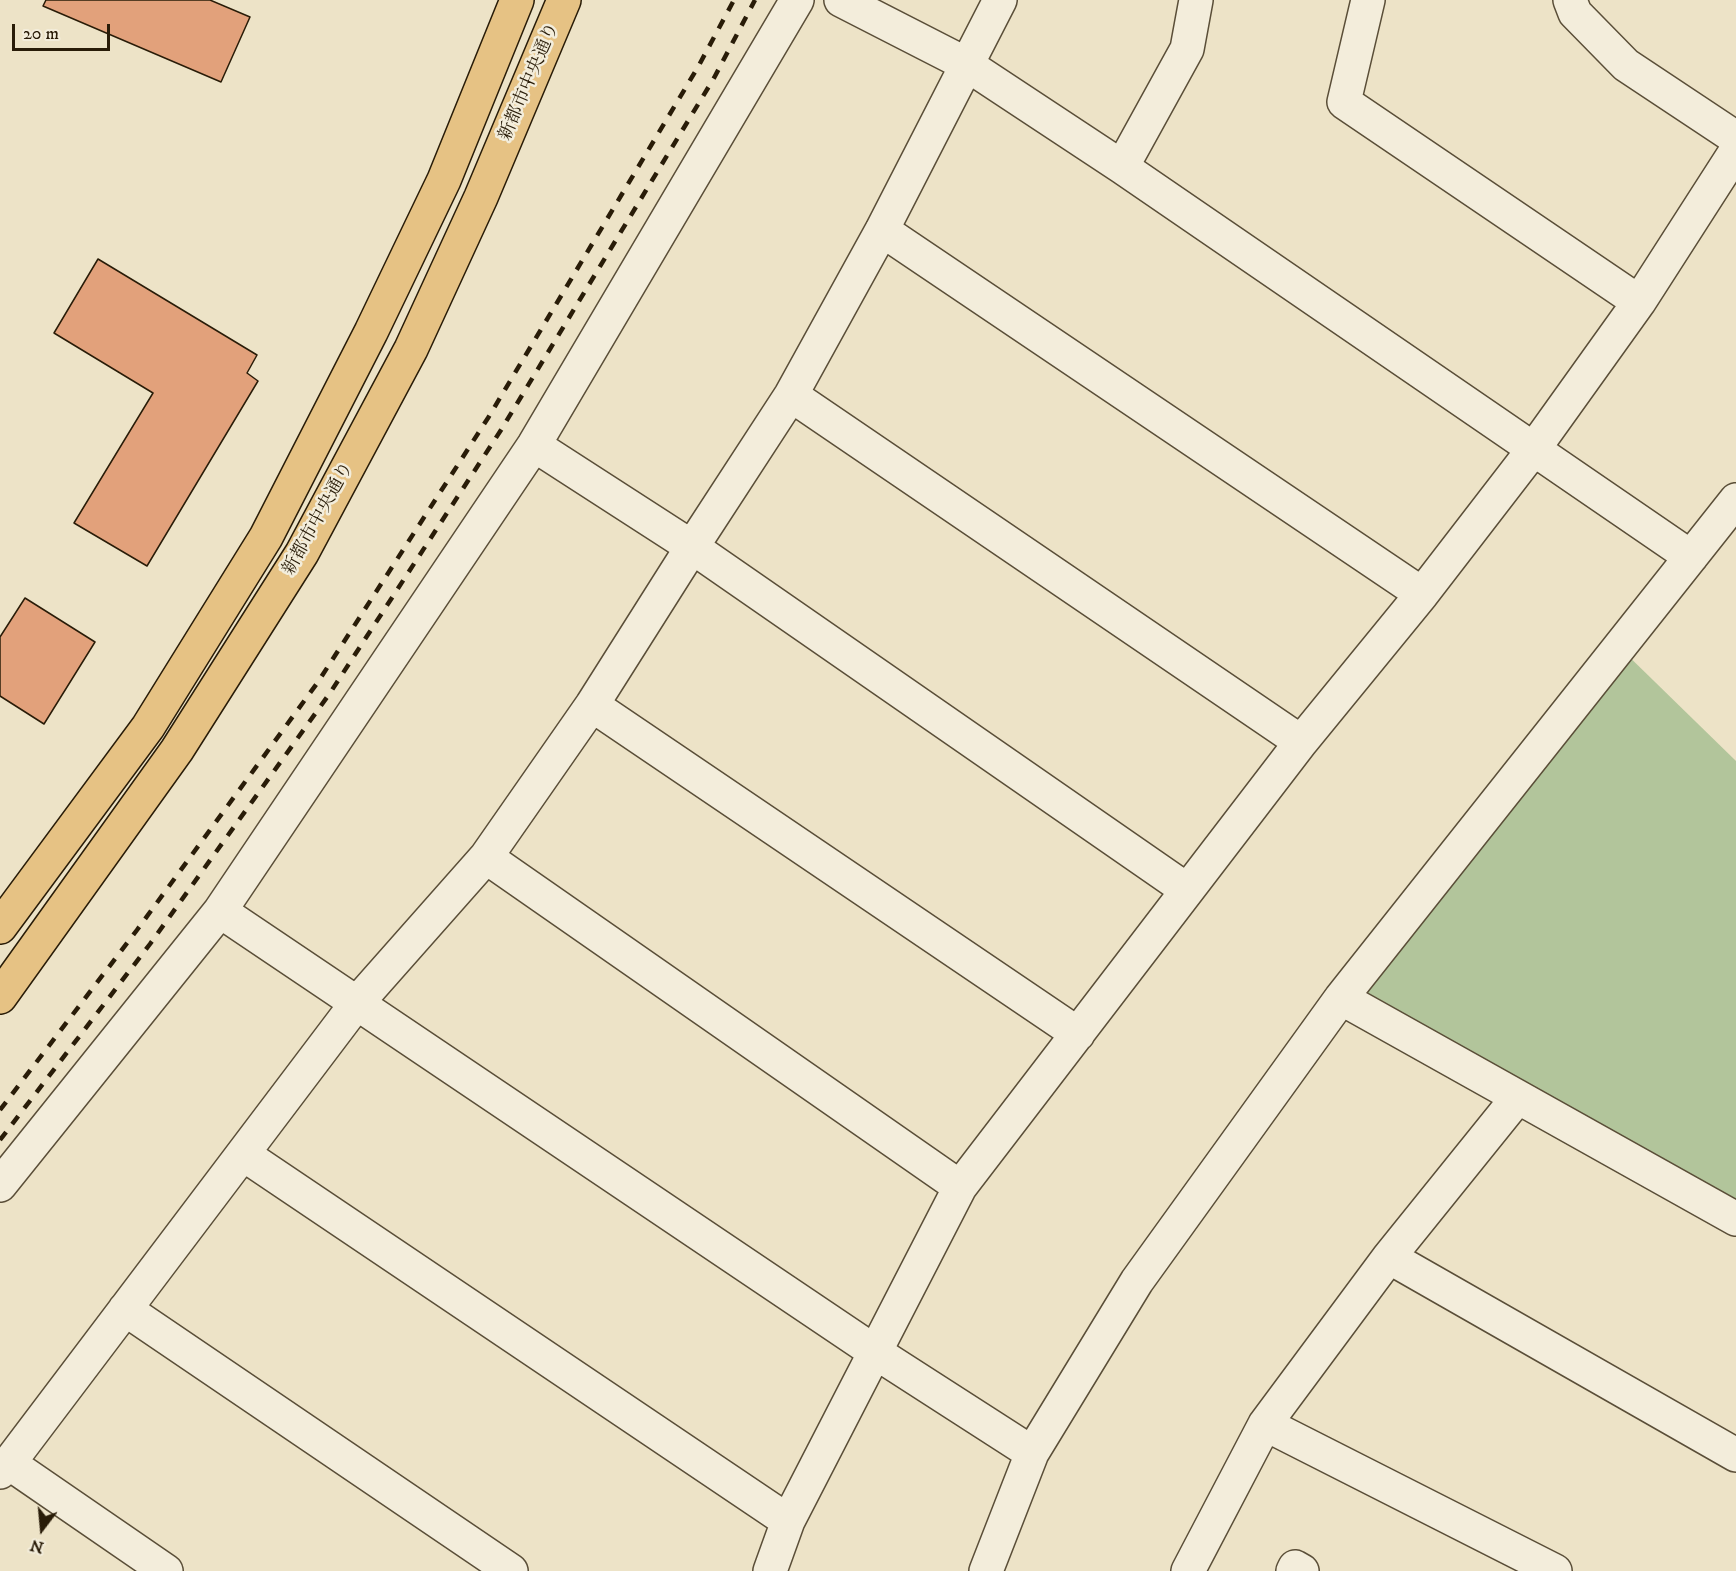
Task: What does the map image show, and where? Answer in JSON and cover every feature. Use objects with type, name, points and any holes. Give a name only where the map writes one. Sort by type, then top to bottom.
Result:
[{"type":"main road","name":"新都市中央通り","points":[[0,927],[148,727],[266,537],[371,332],[444,180],[517,0]]},
{"type":"main road","name":"新都市中央通り","points":[[0,996],[177,750],[302,553],[411,349],[481,197],[564,0]]},
{"type":"street","points":[[0,1185],[220,911],[534,444],[797,0]]},
{"type":"street","points":[[841,0],[966,64],[1122,167],[1691,556]]},
{"type":"street","points":[[166,1571],[5,1467],[356,1004],[486,858],[592,705],[791,395],[882,230],[1000,0]]},
{"type":"street","points":[[1122,167],[1187,49],[1196,0]]},
{"type":"street","points":[[1368,0],[1344,102],[1640,302]]},
{"type":"street","points":[[1570,0],[1575,13],[1626,65],[1736,138]]},
{"type":"street","points":[[770,1571],[788,1521],[960,1187],[1301,742],[1422,594],[1533,450],[1640,302],[1736,151]]},
{"type":"street","points":[[882,230],[1422,594]]},
{"type":"street","points":[[791,395],[1301,742]]},
{"type":"street","points":[[534,444],[692,547],[1187,890]]},
{"type":"street","points":[[986,1571],[1032,1453],[1137,1281],[1341,998],[1736,500]]},
{"type":"street","points":[[592,705],[1078,1034]]},
{"type":"street","points":[[486,858],[960,1187]]},
{"type":"street","points":[[220,911],[874,1352],[1032,1453]]},
{"type":"street","points":[[1341,998],[1736,1219]]},
{"type":"street","points":[[1188,1571],[1265,1424],[1389,1257],[1518,1097]]},
{"type":"street","points":[[243,1154],[788,1521]]},
{"type":"street","points":[[1389,1257],[1736,1455]]},
{"type":"street","points":[[125,1309],[511,1571]]},
{"type":"street","points":[[1265,1424],[1556,1571]]},
{"type":"street","points":[[1293,1571],[1295,1567],[1302,1571]]},
{"type":"green space","points":[[1614,642],[1736,761],[1736,1219],[1341,998]]},
{"type":"building","points":[[46,0],[210,0],[250,17],[221,82],[43,6]]},
{"type":"building","points":[[98,259],[257,355],[247,373],[258,381],[147,566],[74,523],[153,393],[54,333]]},
{"type":"building","points":[[25,598],[95,642],[44,724],[0,696],[0,637]]},
{"type":"railway","points":[[0,1110],[137,930],[318,682],[488,418],[698,67],[734,0]]},
{"type":"railway","points":[[0,1140],[150,944],[330,693],[501,430],[714,78],[755,0]]}]
